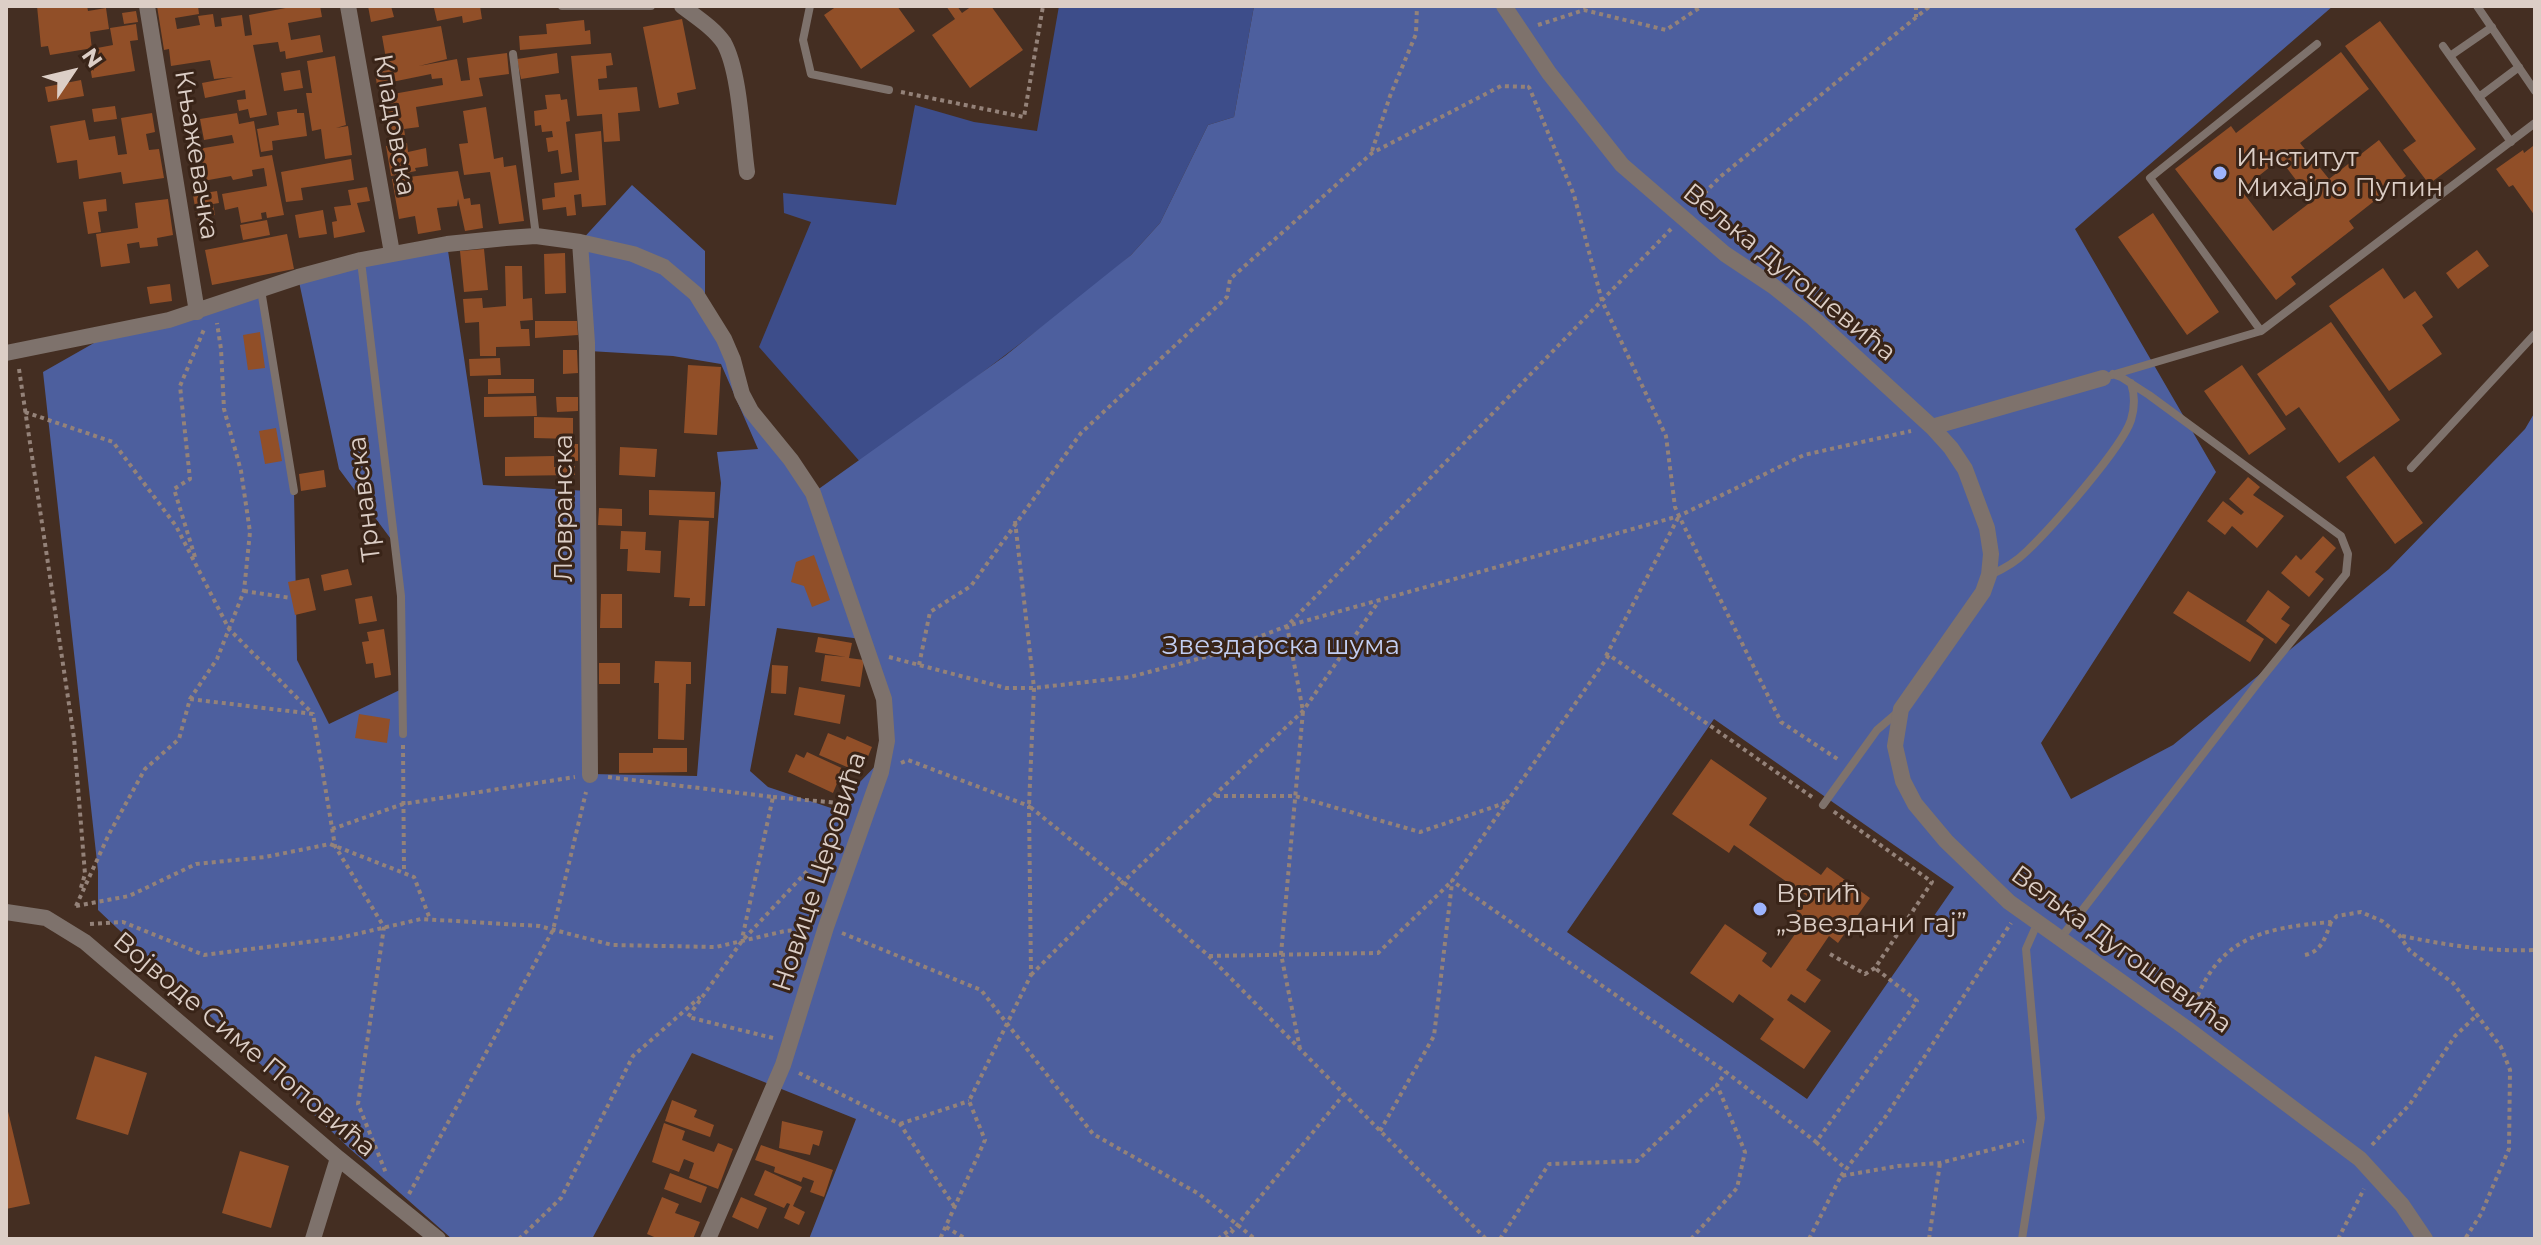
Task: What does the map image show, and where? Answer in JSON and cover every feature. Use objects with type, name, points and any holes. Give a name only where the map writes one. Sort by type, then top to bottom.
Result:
[{"type":"street","name":"Књажевачка","points":[[147,6],[206,309]]},
{"type":"street","name":"Кладовска","points":[[348,6],[392,253]]},
{"type":"street","points":[[682,6],[712,29],[723,43],[733,66],[747,172]]},
{"type":"street","name":"Вељка Дугошевића","points":[[1504,6],[1549,73],[1622,165],[1682,218],[1813,318],[1932,427],[1965,469],[1978,498],[1991,554],[1989,575],[1983,592],[1901,709],[1895,746],[1908,793],[1923,816],[2019,910],[2186,1028],[2360,1159],[2402,1205],[2425,1239]]},
{"type":"street","points":[[10,352],[206,309],[392,253],[447,244],[536,236],[580,242]]},
{"type":"street","name":"Новице Церовића","points":[[580,242],[647,258],[680,278],[705,306],[724,339],[742,394],[751,411],[813,493],[886,710],[887,741],[881,772],[826,927],[783,1065],[708,1239]]},
{"type":"street","name":"Ловранска","points":[[580,242],[587,343],[590,775]]},
{"type":"street","points":[[1932,427],[2108,376]]},
{"type":"street","name":"Војводе Симе Поповића","points":[[6,912],[46,918],[117,968],[338,1158],[438,1239]]},
{"type":"street","points":[[313,1239],[338,1158]]},
{"type":"lane","points":[[562,6],[651,6]]},
{"type":"lane","points":[[810,6],[803,40],[811,74],[889,90]]},
{"type":"lane","points":[[2477,6],[2535,91]]},
{"type":"lane","points":[[2450,56],[2492,27]]},
{"type":"lane","points":[[2261,331],[2150,178],[2317,44]]},
{"type":"lane","points":[[2443,46],[2511,142]]},
{"type":"lane","points":[[513,54],[536,236]]},
{"type":"lane","points":[[2479,97],[2519,67]]},
{"type":"lane","points":[[2108,376],[2261,331],[2535,123]]},
{"type":"lane","name":"Трнавска","points":[[361,260],[401,596],[403,734]]},
{"type":"lane","points":[[261,290],[294,491]]},
{"type":"lane","points":[[2411,468],[2535,334]]},
{"type":"lane","points":[[2060,939],[2250,692],[2346,574],[2348,554],[2341,536],[2131,383],[2108,376]]},
{"type":"lane","points":[[1989,575],[2004,569],[2027,552],[2125,433],[2134,408],[2135,394],[2131,383]]},
{"type":"lane","points":[[1823,805],[1877,730],[1901,709]]},
{"type":"lane","points":[[2022,1239],[2041,1118],[2026,949],[2037,924]]},
{"type":"path","points":[[889,90],[1024,117],[1043,6]]},
{"type":"path","points":[[1372,153],[1390,96],[1416,34],[1417,6]]},
{"type":"path","points":[[1521,31],[1584,10],[1666,30],[1702,6]]},
{"type":"path","points":[[1916,6],[1916,17]]},
{"type":"path","points":[[1287,626],[1720,177],[1930,6]]},
{"type":"path","points":[[919,665],[930,612],[971,586],[1081,433],[1227,297],[1230,279],[1372,153],[1501,86],[1529,87],[1549,73]]},
{"type":"path","points":[[1529,87],[1574,195],[1602,301],[1666,436],[1675,507],[1679,516],[1781,722],[1850,767]]},
{"type":"path","points":[[199,570],[174,489],[190,479],[180,386],[206,309]]},
{"type":"path","points":[[61,926],[76,906],[109,834],[145,769],[179,739],[190,699],[217,659],[244,591],[250,532],[241,471],[224,409],[221,349],[206,309]]},
{"type":"path","points":[[10,352],[25,412],[74,738],[85,874],[76,906]]},
{"type":"path","points":[[25,412],[113,442],[176,526],[229,629],[313,714],[335,846],[384,927],[358,1104],[401,1209]]},
{"type":"path","points":[[867,651],[1006,688],[1034,688],[1130,677],[1209,656],[1287,626],[1679,516],[1804,455],[1932,427]]},
{"type":"path","points":[[1598,671],[1679,516]]},
{"type":"path","points":[[1015,523],[1034,688],[1029,806],[1031,975]]},
{"type":"path","points":[[244,591],[291,598]]},
{"type":"path","points":[[900,1124],[969,1101],[1031,975],[1123,882],[1303,711],[1379,601]]},
{"type":"path","points":[[1287,626],[1303,711],[1281,954],[1300,1049]]},
{"type":"path","points":[[1209,956],[1378,953],[1452,881],[1609,655],[1932,882],[1875,968],[1865,974],[1830,954]]},
{"type":"path","points":[[190,699],[313,714]]},
{"type":"path","points":[[403,734],[404,873]]},
{"type":"path","points":[[881,772],[908,760],[1029,806],[1209,956],[1486,1239]]},
{"type":"path","points":[[401,1209],[553,930],[590,775]]},
{"type":"path","points":[[332,829],[403,804],[590,775],[868,806]]},
{"type":"path","points":[[1214,796],[1295,796],[1420,832],[1507,802]]},
{"type":"path","points":[[742,941],[773,797]]},
{"type":"path","points":[[790,1042],[688,1017],[742,941],[836,840]]},
{"type":"path","points":[[76,906],[129,896],[196,864],[265,857],[330,844],[414,877],[430,919]]},
{"type":"path","points":[[1452,881],[1726,1072],[1846,1169]]},
{"type":"path","points":[[1380,1131],[1434,1036],[1452,881]]},
{"type":"path","points":[[1809,1239],[1841,1176],[1886,1116],[2019,910]]},
{"type":"path","points":[[2305,955],[2316,952],[2337,916],[2361,912],[2382,921],[2399,935],[2410,951],[2453,983],[2501,1047],[2510,1070],[2509,1149],[2481,1214],[2465,1239]]},
{"type":"path","points":[[61,926],[123,922],[204,955],[339,938],[430,919],[539,926],[612,945],[716,947],[785,931],[826,927],[981,990],[1093,1134],[1199,1194],[1255,1239]]},
{"type":"path","points":[[2186,1028],[2199,988],[2224,954],[2262,931],[2331,922]]},
{"type":"path","points":[[2399,935],[2449,945],[2509,951],[2535,950]]},
{"type":"path","points":[[1816,1142],[1917,1001],[1875,968]]},
{"type":"path","points":[[519,1239],[561,1198],[633,1056],[705,993]]},
{"type":"path","points":[[2360,1159],[2410,1104],[2455,1036],[2478,1014]]},
{"type":"path","points":[[783,1065],[900,1124],[955,1207]]},
{"type":"path","points":[[1500,1239],[1549,1164],[1637,1161],[1717,1085],[1726,1072]]},
{"type":"path","points":[[1691,1239],[1737,1188],[1745,1152],[1717,1085]]},
{"type":"path","points":[[1226,1239],[1344,1094]]},
{"type":"path","points":[[940,1239],[985,1140],[969,1101]]},
{"type":"path","points":[[1841,1176],[1898,1166],[1940,1163],[2038,1137]]},
{"type":"path","points":[[1929,1239],[1940,1163]]},
{"type":"path","points":[[2338,1239],[2373,1172]]},
{"type":"path","points":[[1218,1239],[1237,1224]]},
{"type":"path","points":[[946,1227],[966,1239]]},
{"type":"shaded area","points":[[1059,6],[1254,6],[1234,117],[1208,125],[1160,223],[1131,255],[1092,289],[862,464],[759,347],[811,222],[784,213],[783,193],[896,205],[915,105],[974,122],[1037,131]]},
{"type":"green space","name":"Звездарска шума","points":[[1254,6],[2333,6],[2075,229],[2216,472],[2041,743],[2071,799],[2173,745],[2389,569],[2525,429],[2535,412],[2535,1239],[809,1239],[856,1119],[692,1053],[592,1239],[452,1239],[348,1147],[98,910],[98,871],[43,372],[108,335],[261,290],[294,491],[297,660],[329,724],[404,688],[399,550],[339,469],[298,277],[447,244],[483,485],[588,491],[580,242],[632,185],[705,251],[705,306],[748,406],[813,493],[1005,356],[1131,255],[1160,223],[1208,125],[1234,117]],"holes":[[[589,351],[673,356],[721,364],[758,449],[717,452],[721,483],[697,776],[590,774]],[[777,628],[861,639],[887,741],[884,757],[834,809],[768,787],[750,771]],[[1714,719],[1954,887],[1807,1099],[1567,932]]]},
{"type":"building","points":[[37,6],[87,6],[88,11],[106,8],[109,29],[90,32],[92,49],[113,45],[110,28],[136,24],[138,40],[130,41],[135,71],[92,78],[87,49],[50,55],[48,46],[41,47]]},
{"type":"building","points":[[157,6],[198,6],[199,14],[175,18],[177,29],[200,25],[198,16],[213,14],[215,27],[222,26],[221,18],[242,15],[245,36],[252,35],[249,15],[296,6],[320,6],[322,17],[288,23],[291,40],[320,35],[323,52],[286,59],[285,51],[280,52],[278,42],[253,45],[267,115],[250,118],[248,109],[239,111],[237,100],[246,99],[245,90],[205,98],[202,83],[233,77],[214,79],[210,60],[171,66],[169,49],[164,50]]},
{"type":"building","points":[[368,6],[391,6],[394,17],[371,22]]},
{"type":"building","points":[[480,6],[482,19],[463,23],[462,16],[437,21],[434,8]]},
{"type":"building","points":[[837,6],[897,6],[915,31],[861,69],[824,15]]},
{"type":"building","points":[[946,6],[957,6],[962,13],[972,6],[991,6],[1023,50],[970,88],[932,35],[955,19]]},
{"type":"building","points":[[136,11],[138,22],[124,24],[122,13]]},
{"type":"building","points":[[682,19],[696,89],[677,93],[679,104],[659,108],[643,27]]},
{"type":"building","points":[[584,20],[585,31],[590,30],[591,44],[520,50],[519,36],[547,34],[546,24]]},
{"type":"building","points":[[2380,21],[2476,149],[2429,184],[2403,150],[2416,141],[2345,46]]},
{"type":"building","points":[[441,26],[447,59],[419,66],[457,59],[461,81],[470,80],[467,58],[507,53],[509,74],[479,78],[483,96],[416,107],[419,127],[404,129],[405,135],[389,138],[382,96],[443,85],[442,78],[432,79],[431,74],[377,85],[375,73],[388,70],[382,36]]},
{"type":"building","name":"Институт Михајло Пупин","points":[[2341,52],[2369,89],[2300,143],[2329,179],[2379,140],[2406,176],[2349,221],[2354,228],[2291,277],[2296,284],[2276,300],[2175,169],[2231,126],[2236,133]],"holes":[[[2280,159],[2312,201],[2273,231],[2241,190]]]},
{"type":"building","points":[[557,53],[559,73],[521,79],[517,59]]},
{"type":"building","points":[[611,53],[613,65],[606,66],[607,78],[598,79],[599,90],[637,87],[640,111],[618,113],[620,141],[604,142],[602,114],[577,116],[571,56]]},
{"type":"building","points":[[335,56],[346,125],[336,128],[348,126],[352,155],[325,159],[321,129],[312,131],[306,93],[312,93],[307,61]]},
{"type":"building","points":[[300,70],[303,88],[284,91],[281,73]]},
{"type":"building","points":[[81,80],[84,96],[48,102],[45,87]]},
{"type":"building","points":[[560,94],[561,100],[567,99],[570,121],[566,122],[572,172],[561,174],[558,150],[548,152],[546,138],[553,137],[552,131],[542,132],[541,125],[535,126],[534,111],[547,109],[545,95]]},
{"type":"building","points":[[115,106],[117,119],[94,122],[92,109]]},
{"type":"building","points":[[486,107],[494,159],[503,157],[504,167],[516,165],[524,221],[499,224],[490,172],[464,175],[459,144],[468,143],[463,111]]},
{"type":"building","points":[[297,109],[297,113],[304,113],[307,136],[272,141],[273,150],[261,152],[257,129],[279,125],[277,112]]},
{"type":"building","points":[[152,113],[155,132],[146,134],[149,150],[159,149],[164,178],[123,184],[121,172],[79,179],[77,160],[57,163],[50,126],[85,120],[89,140],[115,136],[118,155],[127,154],[121,118]]},
{"type":"building","points":[[237,113],[239,124],[254,121],[260,157],[272,155],[284,215],[267,218],[266,212],[261,213],[262,219],[241,223],[238,207],[225,210],[222,194],[267,186],[264,168],[252,170],[253,176],[203,181],[198,149],[234,143],[232,135],[204,140],[200,119]]},
{"type":"building","points":[[601,131],[606,205],[582,207],[581,194],[574,195],[576,215],[567,216],[566,207],[543,210],[542,199],[555,197],[554,183],[579,180],[575,134]]},
{"type":"building","points":[[407,143],[408,152],[426,148],[428,166],[391,176],[386,146]]},
{"type":"building","points":[[2533,146],[2535,216],[2513,185],[2509,187],[2496,169]]},
{"type":"building","points":[[351,159],[354,180],[301,188],[303,200],[286,202],[281,172]]},
{"type":"building","points":[[458,171],[464,199],[470,198],[471,205],[480,204],[483,228],[465,231],[458,199],[457,206],[437,208],[441,230],[418,234],[415,216],[399,219],[392,179]]},
{"type":"building","points":[[367,187],[370,201],[357,203],[365,232],[334,238],[332,222],[337,221],[334,207],[351,205],[348,190]]},
{"type":"building","points":[[217,191],[219,203],[213,204],[215,215],[197,219],[193,195]]},
{"type":"building","points":[[106,199],[107,211],[98,212],[101,232],[88,234],[83,202]]},
{"type":"building","points":[[168,199],[173,235],[157,238],[158,246],[140,248],[139,242],[127,244],[130,263],[101,267],[96,234],[138,228],[135,203]]},
{"type":"building","points":[[323,210],[327,234],[299,238],[295,215]]},
{"type":"building","points":[[2153,213],[2219,312],[2187,335],[2118,237]]},
{"type":"building","points":[[267,220],[270,235],[243,240],[240,225]]},
{"type":"building","points":[[287,234],[294,269],[212,285],[205,250]]},
{"type":"building","points":[[484,249],[488,290],[464,292],[460,251]]},
{"type":"building","points":[[2477,250],[2489,266],[2458,289],[2446,273]]},
{"type":"building","points":[[565,253],[566,293],[545,294],[544,254]]},
{"type":"building","points":[[505,266],[522,266],[523,299],[532,298],[533,320],[520,321],[521,329],[529,329],[530,346],[496,347],[496,356],[480,356],[479,322],[465,323],[463,299],[482,298],[483,308],[506,306]]},
{"type":"building","points":[[2383,268],[2404,299],[2415,291],[2433,317],[2422,325],[2442,354],[2389,391],[2329,306]]},
{"type":"building","points":[[170,284],[172,301],[150,304],[147,287]]},
{"type":"building","points":[[535,321],[577,321],[578,335],[535,338]]},
{"type":"building","points":[[2331,322],[2400,420],[2339,463],[2299,407],[2286,416],[2257,374]]},
{"type":"building","points":[[260,332],[265,368],[248,370],[243,335]]},
{"type":"building","points":[[563,350],[577,350],[578,373],[563,374]]},
{"type":"building","points":[[500,358],[501,375],[470,376],[469,359]]},
{"type":"building","points":[[688,365],[721,367],[717,435],[684,433]]},
{"type":"building","points":[[2242,365],[2286,429],[2249,455],[2204,391]]},
{"type":"building","points":[[488,379],[534,379],[534,393],[488,394]]},
{"type":"building","points":[[536,396],[537,416],[484,417],[484,397]]},
{"type":"building","points":[[556,397],[578,397],[578,411],[557,412]]},
{"type":"building","points":[[534,417],[573,418],[573,439],[534,438]]},
{"type":"building","points":[[276,428],[282,461],[265,464],[259,431]]},
{"type":"building","points":[[567,444],[578,444],[578,461],[567,460]]},
{"type":"building","points":[[620,447],[657,449],[655,477],[619,475]]},
{"type":"building","points":[[554,456],[554,467],[575,466],[575,475],[505,476],[505,457]]},
{"type":"building","points":[[2374,456],[2423,523],[2395,544],[2346,477]]},
{"type":"building","points":[[324,470],[326,487],[301,491],[299,474]]},
{"type":"building","points":[[2248,477],[2260,487],[2253,495],[2284,516],[2257,548],[2232,526],[2225,535],[2207,521],[2223,501],[2241,515],[2244,512],[2229,499]]},
{"type":"building","points":[[649,490],[715,492],[714,518],[649,515]]},
{"type":"building","points":[[599,508],[622,509],[622,526],[598,525]]},
{"type":"building","points":[[679,520],[709,521],[705,606],[689,606],[690,598],[674,597]]},
{"type":"building","points":[[621,531],[646,532],[645,550],[661,551],[660,573],[627,571],[628,549],[620,549]]},
{"type":"building","points":[[2323,536],[2336,548],[2315,572],[2324,579],[2309,597],[2281,573],[2296,555],[2301,560]]},
{"type":"building","points":[[814,555],[830,600],[812,607],[804,586],[791,582],[796,562]]},
{"type":"building","points":[[348,569],[352,585],[324,591],[321,575]]},
{"type":"building","points":[[309,578],[316,610],[295,615],[288,582]]},
{"type":"building","points":[[2268,590],[2290,607],[2281,619],[2290,625],[2276,644],[2246,621]]},
{"type":"building","points":[[2188,591],[2264,639],[2250,662],[2173,613]]},
{"type":"building","points":[[601,594],[622,594],[622,628],[600,628]]},
{"type":"building","points":[[372,596],[377,621],[359,624],[355,599]]},
{"type":"building","points":[[384,629],[391,675],[375,678],[373,663],[366,664],[362,642],[369,641],[367,632]]},
{"type":"building","points":[[818,637],[852,643],[849,658],[864,660],[860,687],[821,681],[825,655],[846,657],[815,652]]},
{"type":"building","points":[[655,661],[691,662],[691,684],[686,684],[684,740],[658,739],[659,683],[654,683]]},
{"type":"building","points":[[599,663],[620,663],[620,684],[599,684]]},
{"type":"building","points":[[772,665],[788,666],[786,694],[771,693]]},
{"type":"building","points":[[799,687],[845,695],[840,724],[794,715]]},
{"type":"building","points":[[359,714],[390,719],[387,743],[355,738]]},
{"type":"building","points":[[828,733],[845,740],[847,736],[872,747],[861,773],[819,755]]},
{"type":"building","points":[[653,748],[687,748],[687,772],[619,773],[619,753],[653,753]]},
{"type":"building","points":[[807,752],[848,771],[842,783],[838,781],[833,793],[788,772],[796,754],[804,758]]},
{"type":"building","points":[[1711,759],[1767,798],[1749,825],[1821,875],[1827,867],[1870,898],[1838,943],[1829,936],[1806,970],[1821,980],[1805,1003],[1791,994],[1787,1000],[1831,1031],[1804,1069],[1760,1039],[1774,1019],[1739,994],[1733,1003],[1690,973],[1725,924],[1767,953],[1762,961],[1771,968],[1805,920],[1795,913],[1807,896],[1734,845],[1729,853],[1672,814]]},
{"type":"building","points":[[95,1056],[147,1073],[128,1135],[76,1119]]},
{"type":"building","points":[[672,1100],[697,1110],[694,1117],[714,1125],[710,1137],[665,1121]]},
{"type":"building","points":[[6,1103],[30,1204],[6,1209]]},
{"type":"building","points":[[782,1121],[823,1131],[819,1146],[813,1144],[810,1155],[779,1148]]},
{"type":"building","points":[[664,1123],[685,1131],[682,1140],[700,1147],[714,1152],[718,1143],[733,1149],[718,1189],[689,1178],[694,1163],[684,1159],[679,1172],[652,1162]]},
{"type":"building","points":[[761,1145],[833,1170],[824,1197],[810,1192],[814,1181],[803,1177],[801,1182],[774,1172],[775,1167],[755,1160]]},
{"type":"building","points":[[240,1151],[289,1166],[271,1228],[222,1213]]},
{"type":"building","points":[[765,1170],[802,1187],[793,1206],[805,1212],[799,1225],[784,1218],[790,1204],[787,1203],[784,1208],[754,1195]]},
{"type":"building","points":[[670,1173],[707,1187],[701,1203],[664,1189]]},
{"type":"building","points":[[662,1197],[679,1204],[675,1213],[700,1222],[693,1239],[659,1239],[647,1234]]},
{"type":"building","points":[[741,1197],[767,1208],[758,1229],[732,1217]]},
{"type":"place","name":"Институт Михајло Пупин","points":[[2220,173]]},
{"type":"place","name":"Вртић „Звездани гај”","points":[[1760,909]]}]
